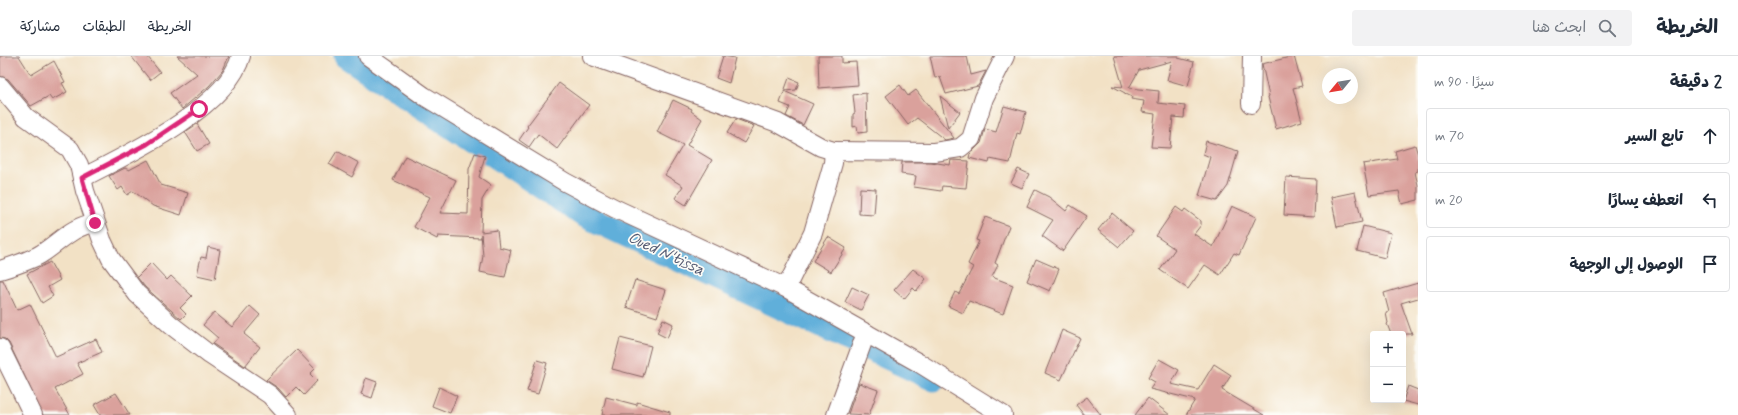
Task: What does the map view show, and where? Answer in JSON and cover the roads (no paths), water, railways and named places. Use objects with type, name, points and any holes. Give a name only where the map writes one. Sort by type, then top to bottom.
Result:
[{"type":"street","points":[[82,178],[147,144],[199,109],[232,75],[241,56]]},
{"type":"street","points":[[368,56],[424,96],[565,182],[614,208],[786,288],[866,333],[1003,415]]},
{"type":"street","points":[[592,56],[778,123],[821,147],[834,151],[934,152],[960,148],[971,139],[984,98],[1006,56]]},
{"type":"street","points":[[1251,104],[1252,56]]},
{"type":"street","points":[[0,86],[26,116],[70,149],[79,165],[95,223],[111,259],[137,294],[171,325],[204,351],[270,395],[288,415]]},
{"type":"street","points":[[786,288],[813,233],[833,164],[834,151]]},
{"type":"street","points":[[0,270],[37,256],[69,232],[95,223]]},
{"type":"street","points":[[836,415],[866,333]]},
{"type":"street","points":[[0,348],[33,415]]},
{"type":"waterway","name":"Oued N'tissa","points":[[346,56],[584,215],[934,379]]}]
